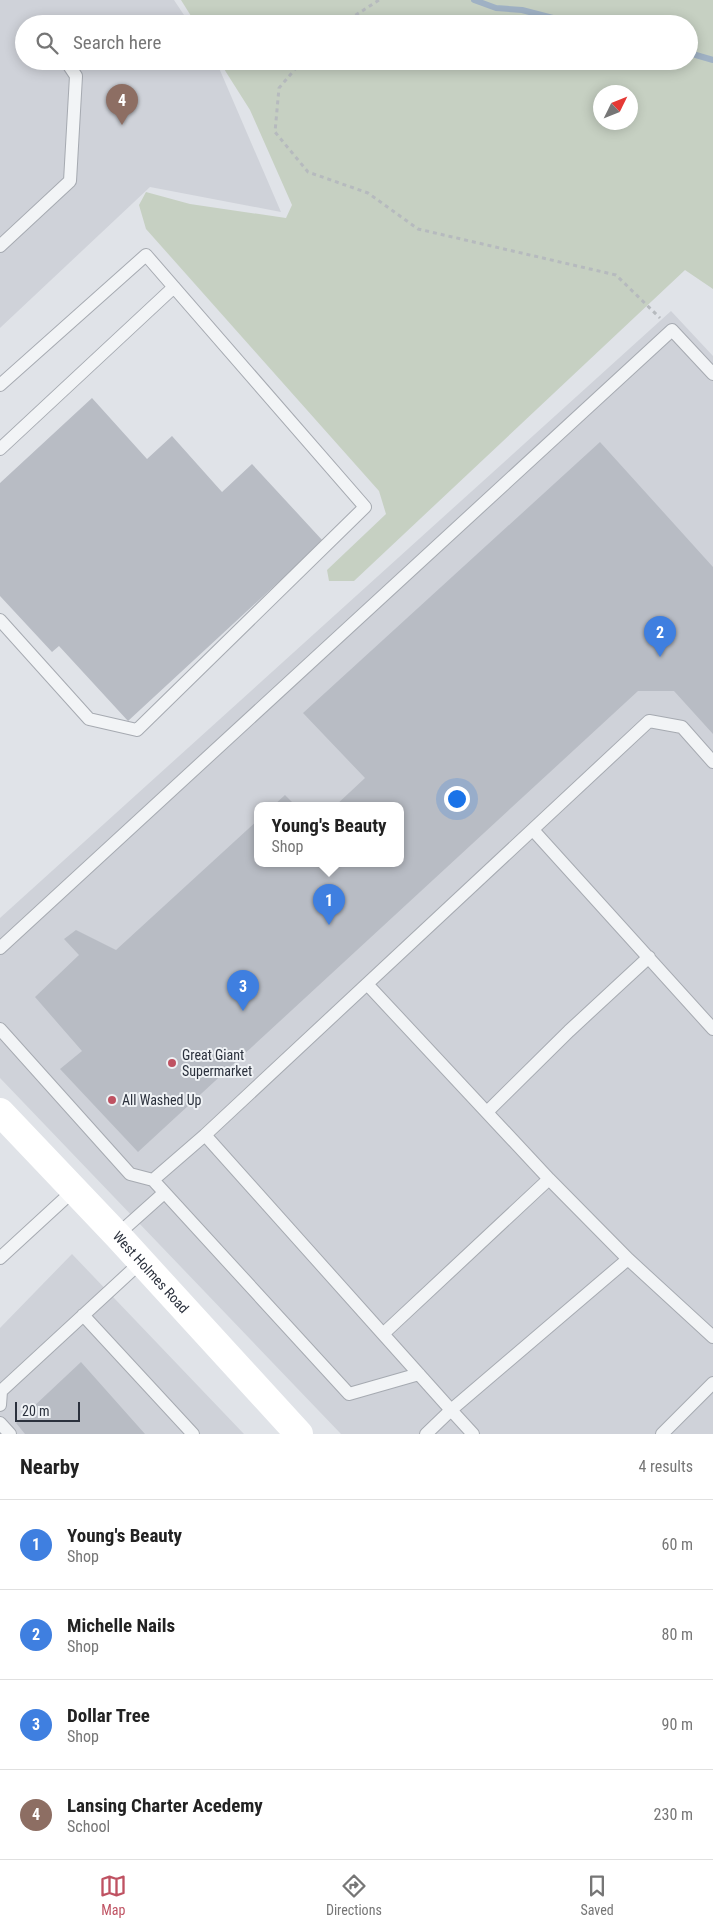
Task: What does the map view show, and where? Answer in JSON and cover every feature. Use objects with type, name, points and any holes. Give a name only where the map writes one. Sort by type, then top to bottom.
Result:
[{"type":"street","name":"West Holmes Road","points":[[0,1112],[117,1235],[299,1434]]},
{"type":"lane","points":[[0,246],[70,181],[76,76],[72,70]]},
{"type":"lane","points":[[0,385],[146,255],[365,507],[137,730],[89,719],[0,620]]},
{"type":"lane","points":[[0,449],[174,287]]},
{"type":"lane","points":[[0,948],[672,330],[713,374]]},
{"type":"lane","points":[[153,1180],[205,1135],[649,721],[682,727],[713,762]]},
{"type":"lane","points":[[533,830],[713,1029]]},
{"type":"lane","points":[[487,1112],[568,1031],[649,957]]},
{"type":"lane","points":[[367,984],[549,1179],[628,1259],[713,1337]]},
{"type":"lane","points":[[0,1029],[130,1174],[153,1180],[349,1394],[419,1374]]},
{"type":"lane","points":[[205,1135],[473,1434]]},
{"type":"lane","points":[[383,1334],[549,1179]]},
{"type":"lane","points":[[0,1258],[74,1190]]},
{"type":"lane","points":[[117,1235],[164,1193]]},
{"type":"lane","points":[[426,1434],[451,1410],[628,1259]]},
{"type":"lane","points":[[0,1404],[1,1391],[141,1262]]},
{"type":"lane","points":[[83,1315],[193,1434]]},
{"type":"lane","points":[[662,1434],[713,1383]]},
{"type":"lane","points":[[0,1423],[10,1434]]},
{"type":"path","points":[[356,15],[379,0]]},
{"type":"path","points":[[294,70],[278,88],[275,132],[308,172],[368,193],[418,229],[616,275],[672,330]]},
{"type":"shaded area","points":[[0,0],[174,0],[184,15],[15,15],[15,70],[220,70],[281,212],[150,187],[0,328]]},
{"type":"shaded area","points":[[671,311],[713,356],[713,1434],[341,1434],[0,1078],[0,918]]},
{"type":"shaded area","points":[[72,1254],[244,1434],[0,1434],[0,1328]]},
{"type":"green space","points":[[181,0],[713,0],[713,289],[685,270],[354,581],[329,581],[327,570],[386,514],[379,491],[146,229],[139,205],[146,192],[190,204],[286,218],[292,205],[250,110],[225,70],[698,70],[698,15],[190,15]]},
{"type":"building","points":[[92,398],[147,459],[172,436],[222,492],[252,464],[323,541],[128,721],[59,646],[52,652],[0,596],[0,483]]},
{"type":"building","points":[[600,442],[713,567],[713,734],[674,691],[638,691],[138,1152],[60,1069],[82,1051],[35,997],[79,955],[64,939],[76,930],[116,950],[254,824],[254,867],[404,867],[404,802],[339,802],[365,778],[303,713]]},
{"type":"building","points":[[285,795],[292,802],[277,802]]},
{"type":"building","points":[[81,1362],[145,1434],[25,1434],[16,1423]]},
{"type":"waterway","points":[[474,0],[496,8],[522,10],[541,15]]},
{"type":"waterway","points":[[698,56],[713,60]]},
{"type":"place","name":"Lansing Charter Acedemy","points":[[122,125]]},
{"type":"place","name":"Michelle Nails","points":[[660,657]]},
{"type":"place","name":"Young's Beauty","points":[[329,925]]},
{"type":"place","name":"Dollar Tree","points":[[243,1011]]},
{"type":"place","name":"Great Giant Supermarket","points":[[172,1063]]},
{"type":"place","name":"All Washed Up","points":[[112,1100]]}]
